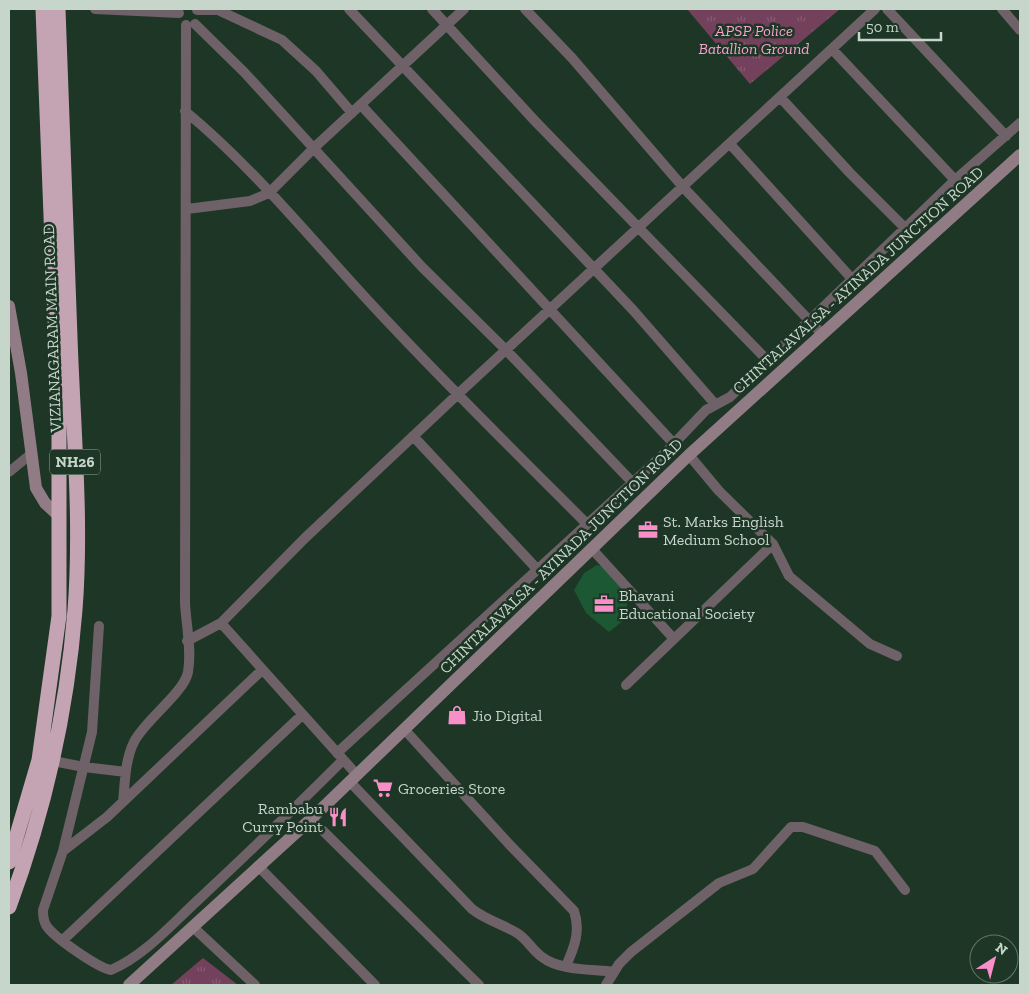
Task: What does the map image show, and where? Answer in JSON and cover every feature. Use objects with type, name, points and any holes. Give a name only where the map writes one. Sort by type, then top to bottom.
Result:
[{"type":"highway","name":"VIZIANAGARAM MAIN ROAD","points":[[9,862],[39,760],[59,616],[59,422],[43,9]]},
{"type":"highway","name":"VIZIANAGARAM MAIN ROAD","points":[[9,907],[27,856],[59,736],[75,610],[77,514],[58,9]]},
{"type":"main road","name":"CHINTALAVALSA - AYINADA JUNCTION ROAD","points":[[129,985],[194,928],[258,866],[311,819],[689,455],[1020,155]]},
{"type":"main road","points":[[9,306],[21,372],[31,454],[39,494],[59,516]]},
{"type":"street","points":[[95,9],[180,11],[182,23],[191,24],[244,72],[422,267],[506,350],[632,482]]},
{"type":"street","points":[[123,802],[128,758],[138,737],[185,679],[188,672],[185,594],[187,208],[185,111],[191,24],[199,17],[196,9],[210,9],[240,20],[282,40],[316,71],[352,113]]},
{"type":"street","points":[[348,9],[633,310],[715,404]]},
{"type":"street","points":[[432,9],[768,361]]},
{"type":"street","points":[[187,208],[250,200],[269,192],[464,9]]},
{"type":"street","points":[[525,9],[572,58],[683,187],[822,334]]},
{"type":"street","points":[[187,641],[221,623],[305,538],[413,436],[874,9]]},
{"type":"street","points":[[887,9],[1006,136]]},
{"type":"street","points":[[1002,9],[1020,30]]},
{"type":"street","points":[[832,49],[955,180]]},
{"type":"street","points":[[780,97],[850,173],[905,228]]},
{"type":"street","points":[[361,105],[674,444]]},
{"type":"street","points":[[185,111],[204,127],[269,192],[390,324],[587,524]]},
{"type":"street","points":[[99,626],[92,732],[63,851],[42,910],[42,917],[49,930],[106,969],[120,966],[162,934],[274,829],[340,756],[538,569],[674,444],[696,420],[715,404],[730,397],[955,180],[1020,124]]},
{"type":"street","points":[[730,144],[853,280]]},
{"type":"street","points":[[413,436],[538,569]]},
{"type":"street","points":[[9,472],[31,454]]},
{"type":"street","points":[[689,455],[719,491],[773,544],[788,576],[870,644],[897,656]]},
{"type":"street","points":[[626,685],[773,544]]},
{"type":"street","points":[[592,549],[674,639]]},
{"type":"street","points":[[221,623],[340,756],[353,778],[472,909],[523,937],[543,958],[566,966],[614,972]]},
{"type":"street","points":[[63,851],[96,826],[123,802],[262,670]]},
{"type":"street","points":[[63,940],[302,715]]},
{"type":"street","points":[[404,729],[508,844],[574,912],[577,919],[576,941],[566,966]]},
{"type":"street","points":[[53,761],[84,768],[126,772]]},
{"type":"street","points":[[311,819],[479,985]]},
{"type":"street","points":[[606,985],[631,952],[689,904],[719,883],[753,869],[791,827],[802,827],[875,851],[882,857],[904,890]]},
{"type":"street","points":[[258,866],[375,985]]},
{"type":"street","points":[[194,928],[255,985]]},
{"type":"green space","name":"APSP Police Batallion Ground","points":[[687,9],[840,9],[750,84]]},
{"type":"green space","points":[[203,958],[238,985],[171,985]]},
{"type":"building","name":"Bhavani Educational Society","points":[[597,565],[605,567],[629,595],[624,620],[609,632],[586,613],[574,590],[584,573]]},
{"type":"place","name":"St. Marks English Medium School","points":[[648,530]]},
{"type":"place","name":"Bhavani Educational Society","points":[[604,604]]},
{"type":"place","name":"Jio Digital","points":[[457,715]]},
{"type":"place","name":"Groceries Store","points":[[383,788]]},
{"type":"place","name":"Rambabu Curry Point","points":[[338,817]]}]
